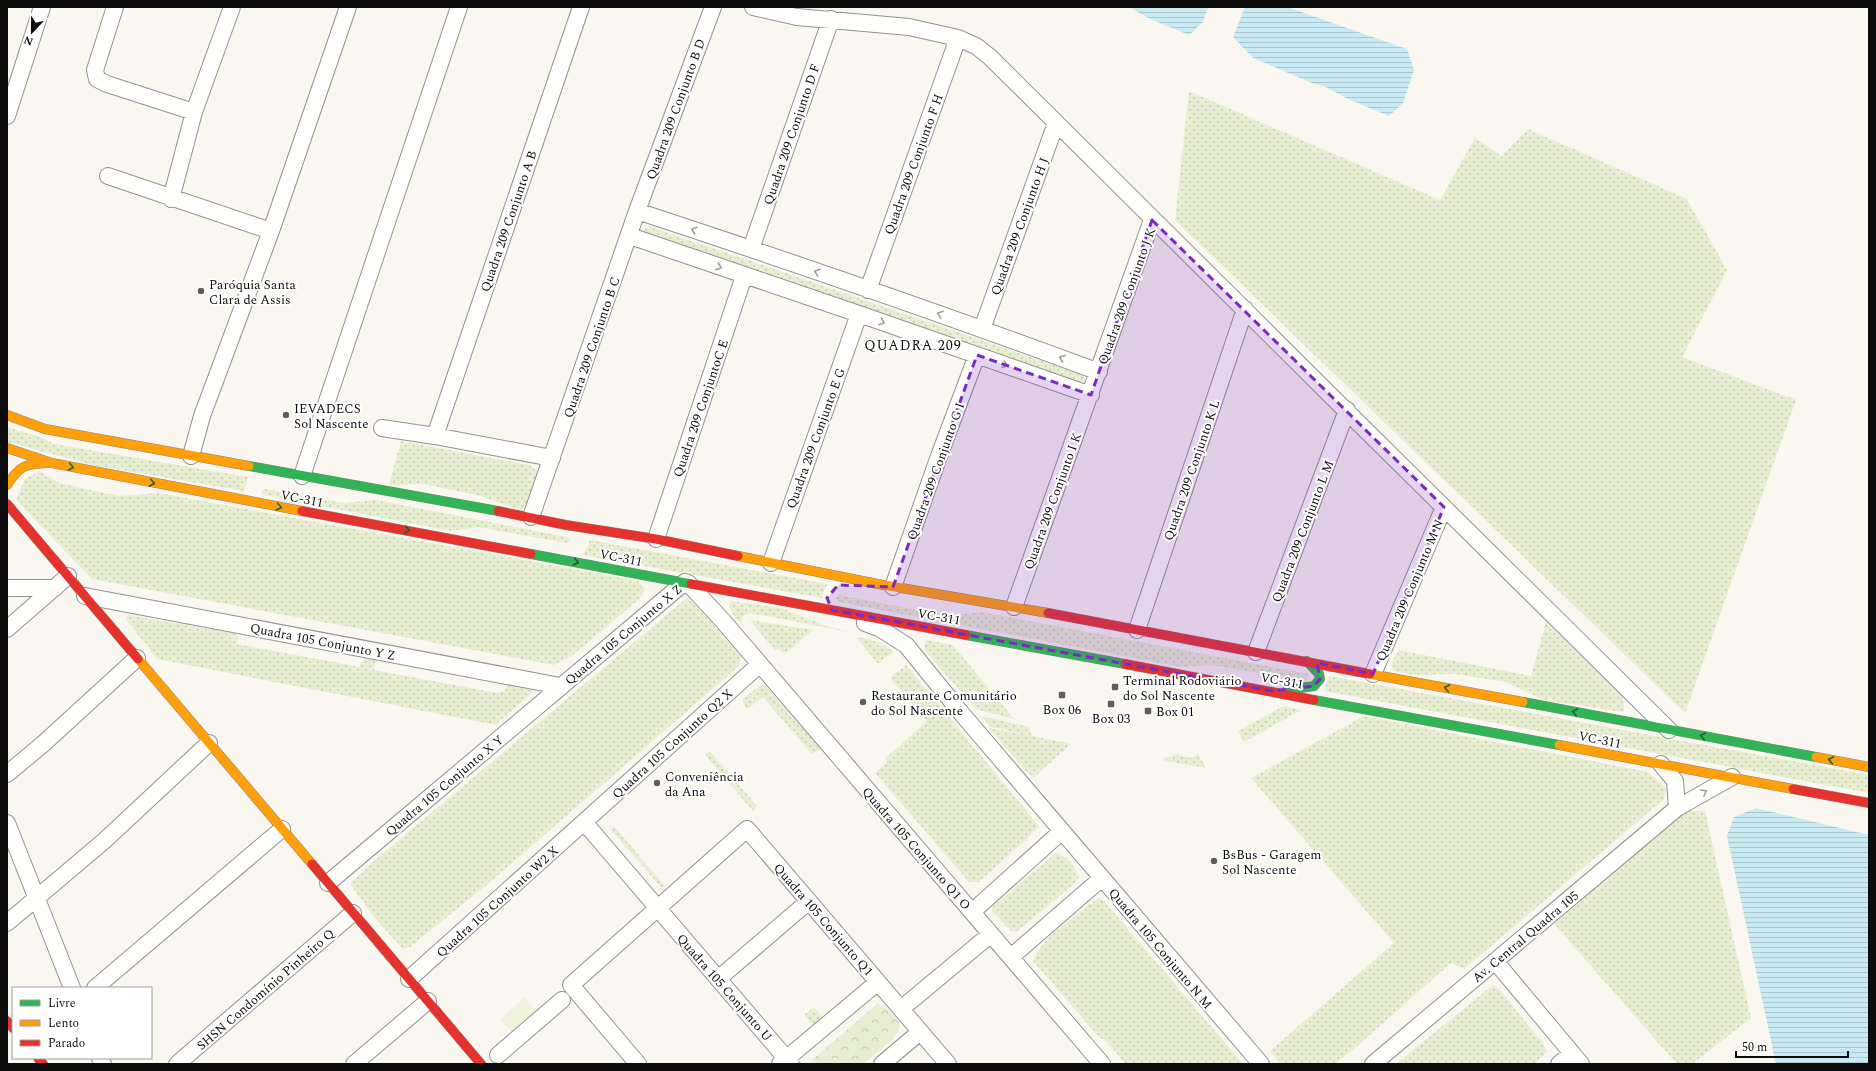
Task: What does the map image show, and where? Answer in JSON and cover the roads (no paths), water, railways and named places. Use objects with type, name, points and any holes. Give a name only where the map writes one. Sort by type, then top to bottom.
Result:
[{"type":"main road","name":"VC-311","points":[[7,415],[45,429],[531,517],[566,525],[656,539],[893,587],[1014,607],[1307,661],[1869,767]]},
{"type":"main road","name":"VC-311","points":[[7,448],[52,463],[264,504],[1869,803]]},
{"type":"main road","points":[[7,485],[15,473],[28,464],[52,463]]},
{"type":"main road","points":[[358,496],[376,489]]},
{"type":"main road","points":[[256,494],[264,504]]},
{"type":"main road","points":[[7,502],[137,658],[481,1064]]},
{"type":"main road","points":[[566,525],[574,536]]},
{"type":"main road","points":[[472,542],[492,541],[561,554],[567,551]]},
{"type":"main road","points":[[838,585],[878,584]]},
{"type":"main road","points":[[827,598],[832,610]]},
{"type":"main road","points":[[1272,691],[1314,686],[1320,680],[1319,674],[1307,661]]},
{"type":"street","points":[[7,116],[42,7]]},
{"type":"street","points":[[115,7],[95,70],[97,79],[107,84],[194,112]]},
{"type":"street","points":[[171,199],[194,112],[232,7]]},
{"type":"street","points":[[191,456],[202,416],[271,231],[348,7]]},
{"type":"street","points":[[302,476],[459,7]]},
{"type":"street","name":"Quadra 209 Conjunto A B","points":[[434,436],[581,7]]},
{"type":"street","name":"Quadra 209 Conjunto B D","points":[[630,236],[637,211],[713,7]]},
{"type":"street","points":[[753,7],[797,17],[909,27],[958,38],[976,46],[990,57],[1152,220],[1245,309],[1669,730]]},
{"type":"street","name":"Quadra 209 Conjunto D F","points":[[751,249],[831,19]]},
{"type":"street","name":"Quadra 209 Conjunto F H","points":[[868,290],[958,38]]},
{"type":"street","name":"Quadra 209 Conjunto H J","points":[[982,329],[1056,124]]},
{"type":"street","points":[[108,176],[171,199],[271,231]]},
{"type":"street","points":[[637,211],[982,329],[1099,372]]},
{"type":"street","name":"Quadra 209 Conjunto J K","points":[[1091,395],[1152,220]]},
{"type":"street","points":[[630,236],[1091,395]]},
{"type":"street","name":"Quadra 209 Conjunto B C","points":[[531,517],[630,236]]},
{"type":"street","name":"Quadra 209 ConjuntoC E","points":[[656,539],[744,276]]},
{"type":"street","name":"Quadra 209 Conjunto K L","points":[[1137,630],[1245,309]]},
{"type":"street","name":"Quadra 209 Conjunto E G","points":[[771,563],[859,314]]},
{"type":"street","name":"Quadra 209 Conjunto G I","points":[[893,587],[939,456],[977,355]]},
{"type":"street","name":"Quadra 209 Conjunto I K","points":[[1014,607],[1091,395]]},
{"type":"street","name":"Quadra 209 Conjunto L M","points":[[1256,652],[1347,410]]},
{"type":"street","points":[[382,428],[552,458]]},
{"type":"street","name":"Quadra 209 Conjunto M N","points":[[1374,674],[1444,507]]},
{"type":"street","points":[[7,629],[68,576]]},
{"type":"street","name":"Quadra 105 Conjunto Q1 O","points":[[686,582],[760,664],[1102,1064]]},
{"type":"street","name":"Quadra 105 Conjunto X Z","points":[[560,686],[686,582]]},
{"type":"street","points":[[7,588],[55,588]]},
{"type":"street","points":[[721,619],[721,598],[730,590]]},
{"type":"street","name":"Quadra 105 Conjunto Y Z","points":[[85,596],[560,686]]},
{"type":"street","name":"Quadra 105 Conjunto N M","points":[[804,604],[880,628],[906,644],[962,714],[1261,1064]]},
{"type":"street","points":[[906,644],[910,633],[919,628],[925,627]]},
{"type":"street","points":[[7,774],[43,744],[137,658]]},
{"type":"street","name":"Quadra 105 Conjunto Q2 X","points":[[584,822],[760,664]]},
{"type":"street","name":"Quadra 105 Conjunto X Y","points":[[328,883],[560,686]]},
{"type":"street","points":[[7,922],[104,841],[209,743]]},
{"type":"street","points":[[1660,764],[1675,781],[1677,808]]},
{"type":"street","name":"Av. Central Quadra 105","points":[[1373,1064],[1677,808],[1732,777]]},
{"type":"street","name":"Quadra 105 Conjunto U","points":[[584,822],[718,979],[786,1062]]},
{"type":"street","name":"Quadra 105 Conjunto W2 X","points":[[409,979],[584,822]]},
{"type":"street","points":[[7,823],[72,987]]},
{"type":"street","points":[[96,987],[282,829]]},
{"type":"street","name":"Quadra 105 Conjunto Q1","points":[[658,908],[747,829],[948,1064]]},
{"type":"street","points":[[972,912],[1062,831]]},
{"type":"street","points":[[1010,957],[1102,878]]},
{"type":"street","points":[[718,979],[808,901]]},
{"type":"street","points":[[638,1064],[571,985],[658,908]]},
{"type":"street","name":"SHSN Condomínio Pinheiro Q","points":[[177,1064],[353,913]]},
{"type":"street","points":[[901,1009],[991,934]]},
{"type":"street","points":[[1496,960],[1577,1058],[1559,1064]]},
{"type":"street","points":[[786,1062],[878,982]]},
{"type":"street","points":[[498,1055],[562,1000]]},
{"type":"street","points":[[354,1064],[428,1002]]},
{"type":"street","points":[[882,1064],[920,1032]]},
{"type":"water","points":[[1129,7],[1208,7],[1203,22],[1189,35],[1150,19]]},
{"type":"water","points":[[1245,7],[1287,7],[1407,49],[1414,70],[1403,103],[1389,116],[1350,100],[1326,87],[1314,84],[1253,58],[1233,37]]},
{"type":"water","points":[[1756,808],[1869,835],[1869,1064],[1776,1064],[1727,836],[1734,817]]},
{"type":"place","name":"Paróquia Santa Clara de Assis","points":[[201,291]]},
{"type":"place","name":"IEVADECS Sol Nascente","points":[[286,415]]},
{"type":"place","name":"Terminal Rodoviário do Sol Nascente","points":[[1115,687]]},
{"type":"place","name":"Box 06","points":[[1062,695]]},
{"type":"place","name":"Restaurante Comunitário do Sol Nascente","points":[[863,702]]},
{"type":"place","name":"Box 03","points":[[1111,704]]},
{"type":"place","name":"Box 01","points":[[1148,711]]},
{"type":"place","name":"Conveniência da Ana","points":[[657,783]]},
{"type":"place","name":"BsBus - Garagem Sol Nascente","points":[[1214,861]]},
{"type":"district","name":"QUADRA 209","points":[[913,345]]}]
